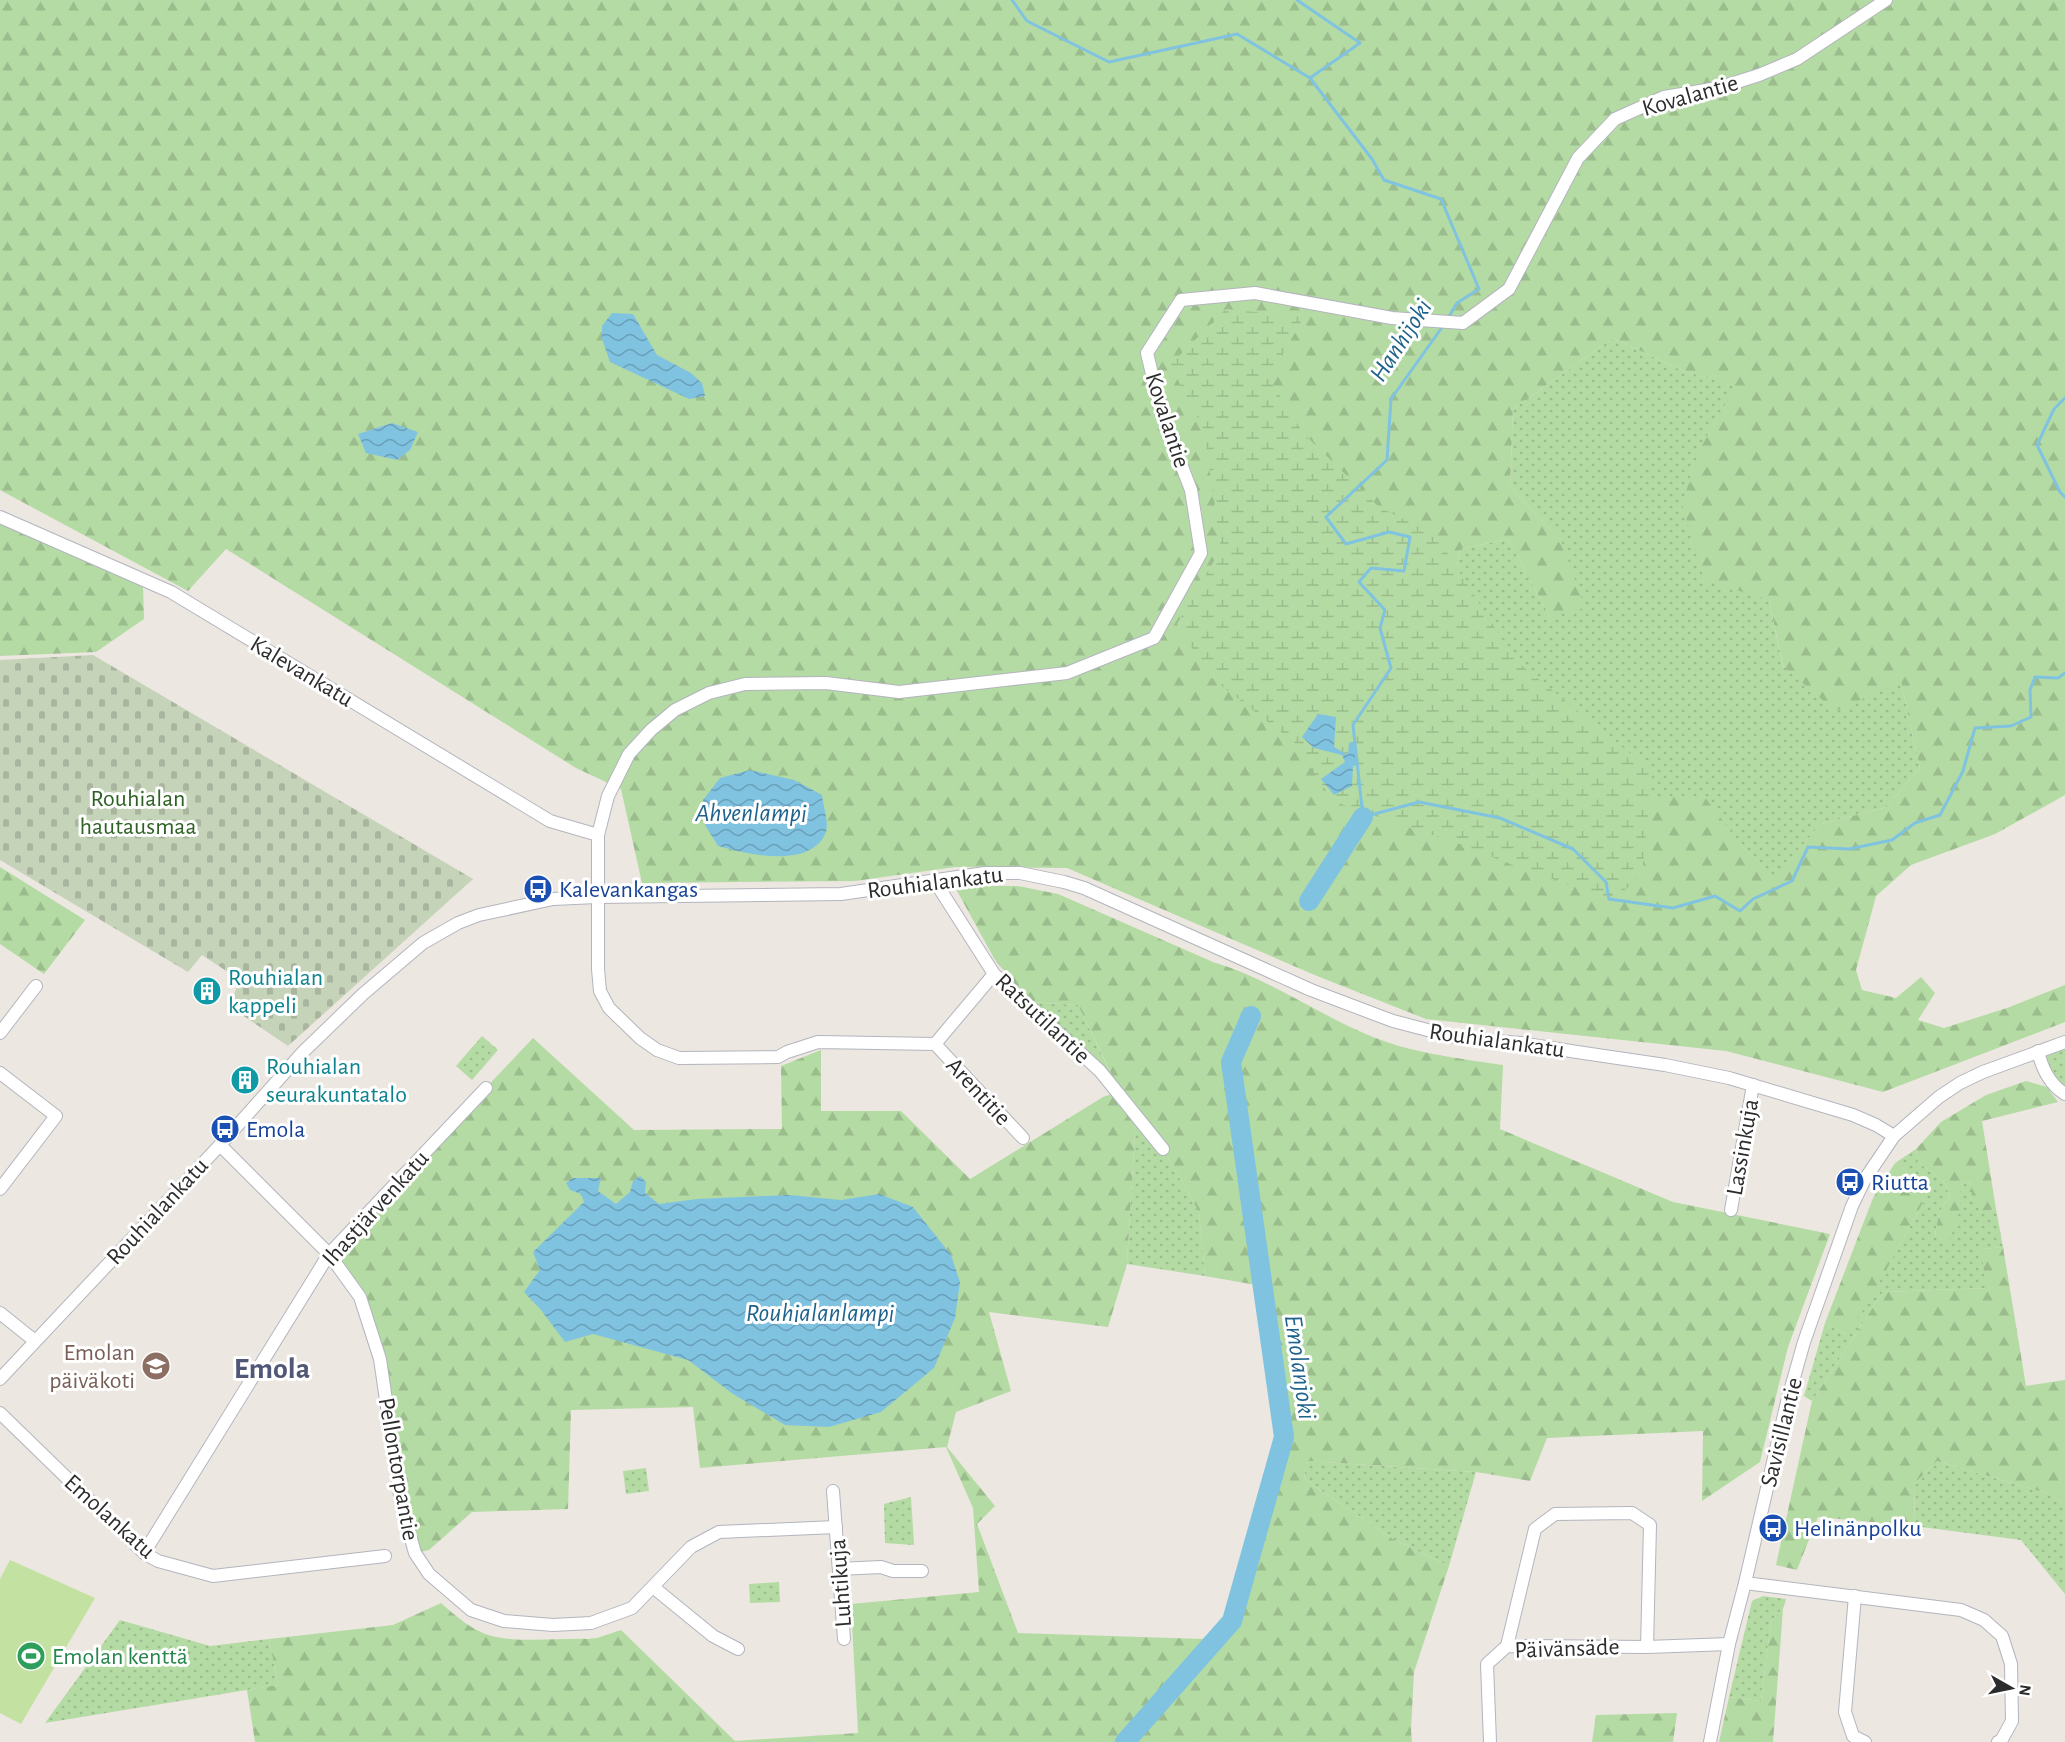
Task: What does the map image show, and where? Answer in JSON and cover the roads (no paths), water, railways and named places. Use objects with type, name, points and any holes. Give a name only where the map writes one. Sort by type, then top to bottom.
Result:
[{"type":"street","name":"Kovalantie","points":[[935,1044],[818,1042],[778,1057],[679,1058],[657,1050],[640,1038],[609,1008],[600,991],[598,969],[598,835],[608,796],[629,754],[651,730],[675,710],[710,693],[745,684],[826,682],[899,692],[1067,673],[1154,638],[1201,553],[1191,490],[1161,412],[1147,353],[1181,300],[1255,293],[1392,318],[1463,323],[1509,289],[1578,158],[1615,119],[1664,97],[1718,88],[1759,75],[1797,59],[1886,0]]},
{"type":"street","name":"Kalevankatu","points":[[0,517],[171,592],[550,821],[598,835]]},
{"type":"street","name":"Rouhialankatu","points":[[0,1379],[220,1145],[303,1052],[363,994],[423,943],[458,923],[479,915],[553,899],[841,894],[985,873],[1020,873],[1064,882],[1105,897],[1311,990],[1358,1009],[1431,1032],[1458,1038],[1521,1043],[1665,1065],[1753,1085],[1853,1115],[1894,1136]]},
{"type":"street","name":"Ratsutilantie","points":[[934,880],[994,974],[1100,1071],[1163,1149]]},
{"type":"street","points":[[935,1044],[994,974]]},
{"type":"street","points":[[0,1033],[36,986]]},
{"type":"street","points":[[1894,1136],[1939,1097],[1960,1083],[2065,1042]]},
{"type":"street","name":"Arentitie","points":[[935,1044],[1023,1138]]},
{"type":"street","points":[[2038,1051],[2041,1065],[2051,1082],[2065,1094]]},
{"type":"street","points":[[0,1073],[56,1116],[0,1189]]},
{"type":"street","name":"Lassinkuja","points":[[1731,1210],[1753,1085]]},
{"type":"street","name":"Ihastjärvenkatu","points":[[144,1553],[329,1254],[486,1088]]},
{"type":"street","name":"Savisillantie","points":[[1710,1742],[1729,1644],[1787,1402],[1804,1342],[1852,1206],[1880,1154],[1894,1136]]},
{"type":"street","name":"Pellontorpantie","points":[[220,1145],[329,1254],[360,1296],[380,1359],[400,1503],[415,1553],[429,1574],[471,1610],[504,1621],[553,1625],[591,1623],[632,1608],[691,1547],[719,1532],[836,1527]]},
{"type":"street","points":[[0,1313],[35,1341]]},
{"type":"street","name":"Emolankatu","points":[[0,1413],[144,1553],[158,1561],[213,1576],[385,1557]]},
{"type":"street","name":"Luhtikuja","points":[[833,1491],[844,1639]]},
{"type":"street","points":[[1507,1646],[1535,1529],[1555,1514],[1632,1513],[1650,1526],[1647,1647]]},
{"type":"street","points":[[839,1569],[881,1567],[893,1571],[922,1571]]},
{"type":"street","points":[[1745,1583],[1961,1610],[1984,1620],[2002,1636],[2011,1664],[2012,1721],[2001,1741],[1998,1742]]},
{"type":"street","points":[[653,1587],[713,1636],[738,1649]]},
{"type":"street","points":[[1855,1596],[1845,1712],[1853,1736],[1865,1742]]},
{"type":"street","name":"Päivänsäde","points":[[1490,1742],[1488,1664],[1507,1646],[1647,1647],[1729,1644]]},
{"type":"water","points":[[612,313],[633,314],[657,355],[691,373],[702,383],[705,396],[689,399],[610,362],[602,339],[602,326]]},
{"type":"water","points":[[392,423],[418,432],[410,450],[397,460],[366,453],[358,434]]},
{"type":"water","points":[[1318,714],[1336,717],[1334,747],[1348,755],[1349,743],[1355,741],[1357,765],[1353,766],[1352,786],[1334,795],[1321,779],[1345,762],[1342,755],[1314,748],[1302,737]]},
{"type":"water","name":"Ahvenlampi","points":[[750,770],[794,780],[822,795],[827,828],[818,844],[807,851],[777,856],[745,853],[718,846],[705,825],[703,800],[720,778]]},
{"type":"water","name":"Rouhialanlampi","points":[[640,1176],[646,1182],[645,1193],[659,1204],[697,1199],[790,1195],[841,1200],[879,1194],[913,1207],[951,1255],[960,1282],[955,1318],[934,1368],[881,1412],[829,1427],[785,1425],[733,1394],[688,1360],[593,1334],[565,1342],[524,1292],[540,1270],[533,1252],[584,1202],[581,1194],[570,1190],[566,1183],[573,1178],[601,1178],[598,1191],[616,1204],[630,1192],[633,1181]]},
{"type":"waterway","name":"Hanhijoki","points":[[1012,0],[1027,21],[1109,62],[1237,34],[1310,78],[1372,159],[1384,180],[1441,199],[1479,289],[1457,303],[1448,318]]},
{"type":"waterway","points":[[1297,0],[1360,43],[1310,78]]},
{"type":"waterway","points":[[1443,326],[1391,399],[1387,460],[1326,517],[1346,544],[1389,532],[1410,537],[1404,571],[1371,568],[1359,582],[1385,610],[1380,628],[1391,668],[1353,725],[1363,817],[1419,802],[1500,818],[1573,849],[1606,882],[1609,899],[1673,908],[1715,896],[1740,911],[1753,899],[1792,881],[1808,847],[1849,849],[1892,840],[1915,823],[1940,815],[1963,771],[1975,728],[2011,726],[2031,717],[2030,690],[2035,677],[2058,678],[2065,673]]},
{"type":"waterway","points":[[2065,398],[2054,409],[2037,445],[2060,492],[2065,497]]},
{"type":"waterway","name":"Hanhijoki","points":[[1309,901],[1363,817]]},
{"type":"waterway","name":"Emolanjoki","points":[[1125,1742],[1232,1621],[1284,1437],[1231,1062],[1251,1016]]},
{"type":"place","name":"Kalevankangas","points":[[538,889]]},
{"type":"place","name":"Rouhialan kappeli","points":[[207,991]]},
{"type":"place","name":"Rouhialan seurakuntatalo","points":[[245,1080]]},
{"type":"place","name":"Emola","points":[[225,1129]]},
{"type":"place","name":"Riutta","points":[[1850,1182]]},
{"type":"place","name":"Emolan päiväkoti","points":[[156,1366]]},
{"type":"place","name":"Helinänpolku","points":[[1773,1528]]},
{"type":"place","name":"Emolan kenttä","points":[[31,1656]]},
{"type":"district","name":"Emola","points":[[272,1368]]},
{"type":"park label","name":"Rouhialan hautausmaa","points":[[138,812]]}]
